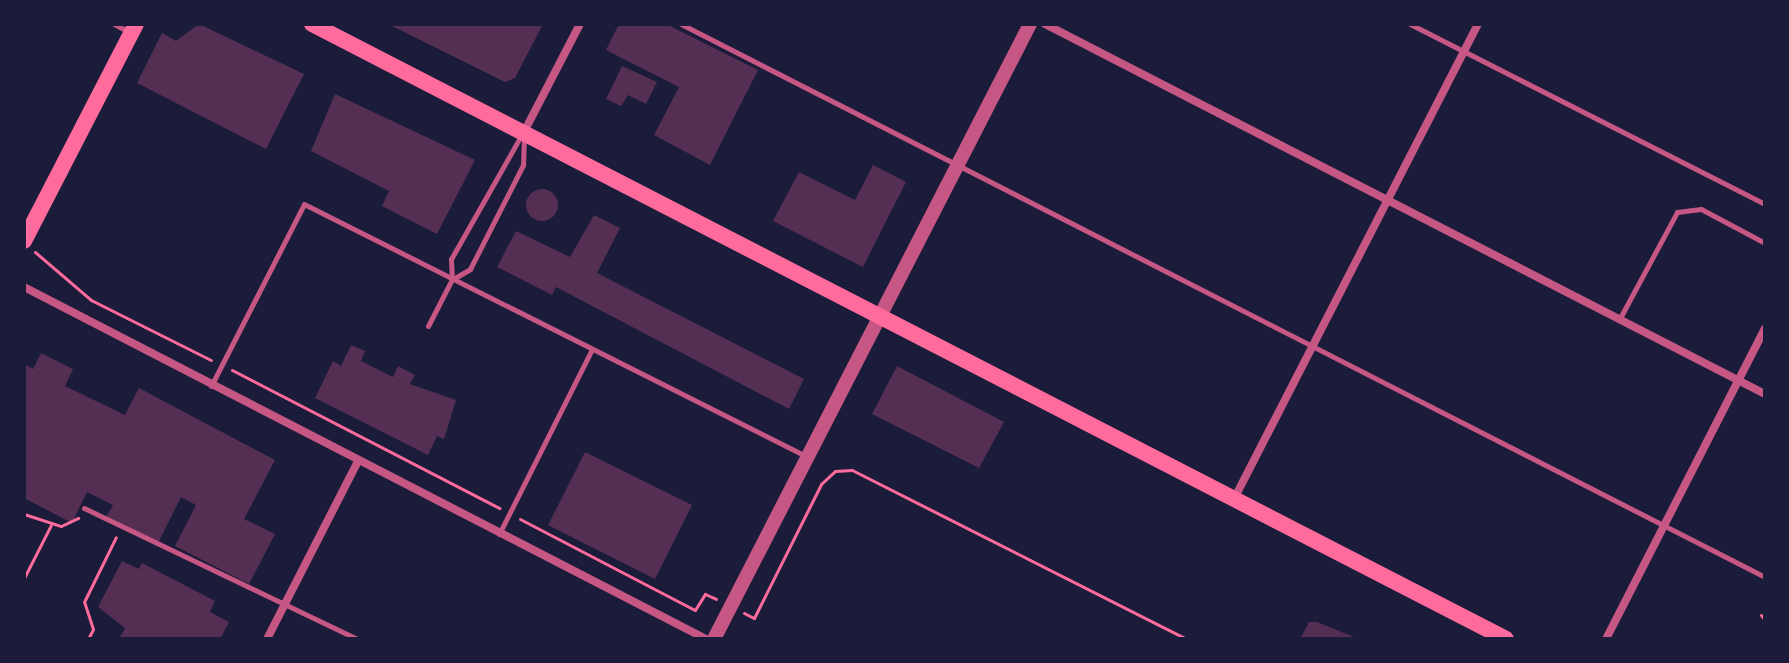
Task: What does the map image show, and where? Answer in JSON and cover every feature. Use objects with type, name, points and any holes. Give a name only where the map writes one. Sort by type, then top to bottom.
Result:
[{"type":"main road","points":[[312,24],[1506,639]]},
{"type":"main road","points":[[24,244],[134,29]]},
{"type":"street","points":[[524,132],[580,24]]},
{"type":"street","points":[[714,639],[1030,24]]},
{"type":"street","points":[[1045,24],[1388,197],[1765,394]]},
{"type":"street","points":[[1234,499],[1478,24]]},
{"type":"street","points":[[24,287],[210,386],[706,639]]},
{"type":"street","points":[[1606,639],[1765,328]]},
{"type":"street","points":[[267,639],[358,461]]},
{"type":"lane","points":[[114,24],[134,29]]},
{"type":"lane","points":[[681,24],[1765,577]]},
{"type":"lane","points":[[1410,24],[1765,204]]},
{"type":"lane","points":[[452,279],[470,269],[523,165],[524,132]]},
{"type":"lane","points":[[428,326],[452,279],[451,259],[505,155],[524,132]]},
{"type":"lane","points":[[210,386],[304,204],[807,457]]},
{"type":"lane","points":[[1620,318],[1677,212],[1701,209],[1765,243]]},
{"type":"lane","points":[[499,534],[592,349]]},
{"type":"lane","points":[[84,508],[282,608],[357,639]]},
{"type":"path","points":[[24,244],[91,300],[695,610],[705,594],[754,618],[829,475],[852,470],[886,491],[1186,639]]},
{"type":"path","points":[[24,514],[51,525],[74,522],[84,508]]},
{"type":"path","points":[[24,578],[51,525]]},
{"type":"path","points":[[88,639],[93,629],[84,602],[121,527]]},
{"type":"path","points":[[1761,615],[1765,620]]},
{"type":"building","points":[[199,24],[304,74],[266,149],[137,83],[162,33],[176,41]]},
{"type":"building","points":[[388,24],[543,24],[515,78],[505,82]]},
{"type":"building","points":[[619,24],[666,24],[758,70],[710,165],[654,135],[679,87],[606,50]]},
{"type":"building","points":[[622,66],[657,82],[646,104],[628,95],[621,106],[606,99]]},
{"type":"building","points":[[335,94],[475,160],[437,234],[382,206],[389,191],[311,151]]},
{"type":"building","points":[[873,165],[906,182],[863,267],[773,221],[799,172],[855,200]]},
{"type":"building","points":[[542,189],[553,194],[558,205],[553,216],[542,221],[531,216],[526,205],[531,194]]},
{"type":"building","points":[[594,215],[620,228],[597,273],[804,379],[789,409],[556,287],[552,295],[497,267],[516,231],[570,257]]},
{"type":"building","points":[[351,345],[365,351],[361,361],[393,377],[398,366],[415,375],[410,384],[456,400],[444,439],[437,436],[428,455],[315,398],[333,361],[341,366]]},
{"type":"building","points":[[41,353],[73,369],[65,386],[125,415],[139,388],[275,460],[244,519],[275,534],[249,584],[175,546],[196,505],[181,497],[157,545],[105,519],[113,505],[87,492],[72,523],[24,498],[24,364],[33,369]]},
{"type":"building","points":[[897,366],[1004,422],[979,468],[872,414]]},
{"type":"building","points":[[585,452],[692,505],[655,579],[548,525]]},
{"type":"building","points":[[122,561],[139,569],[142,563],[215,601],[210,612],[229,622],[220,639],[119,639],[125,628],[98,607]]},
{"type":"building","points":[[1309,622],[1317,622],[1359,639],[1300,639]]}]
